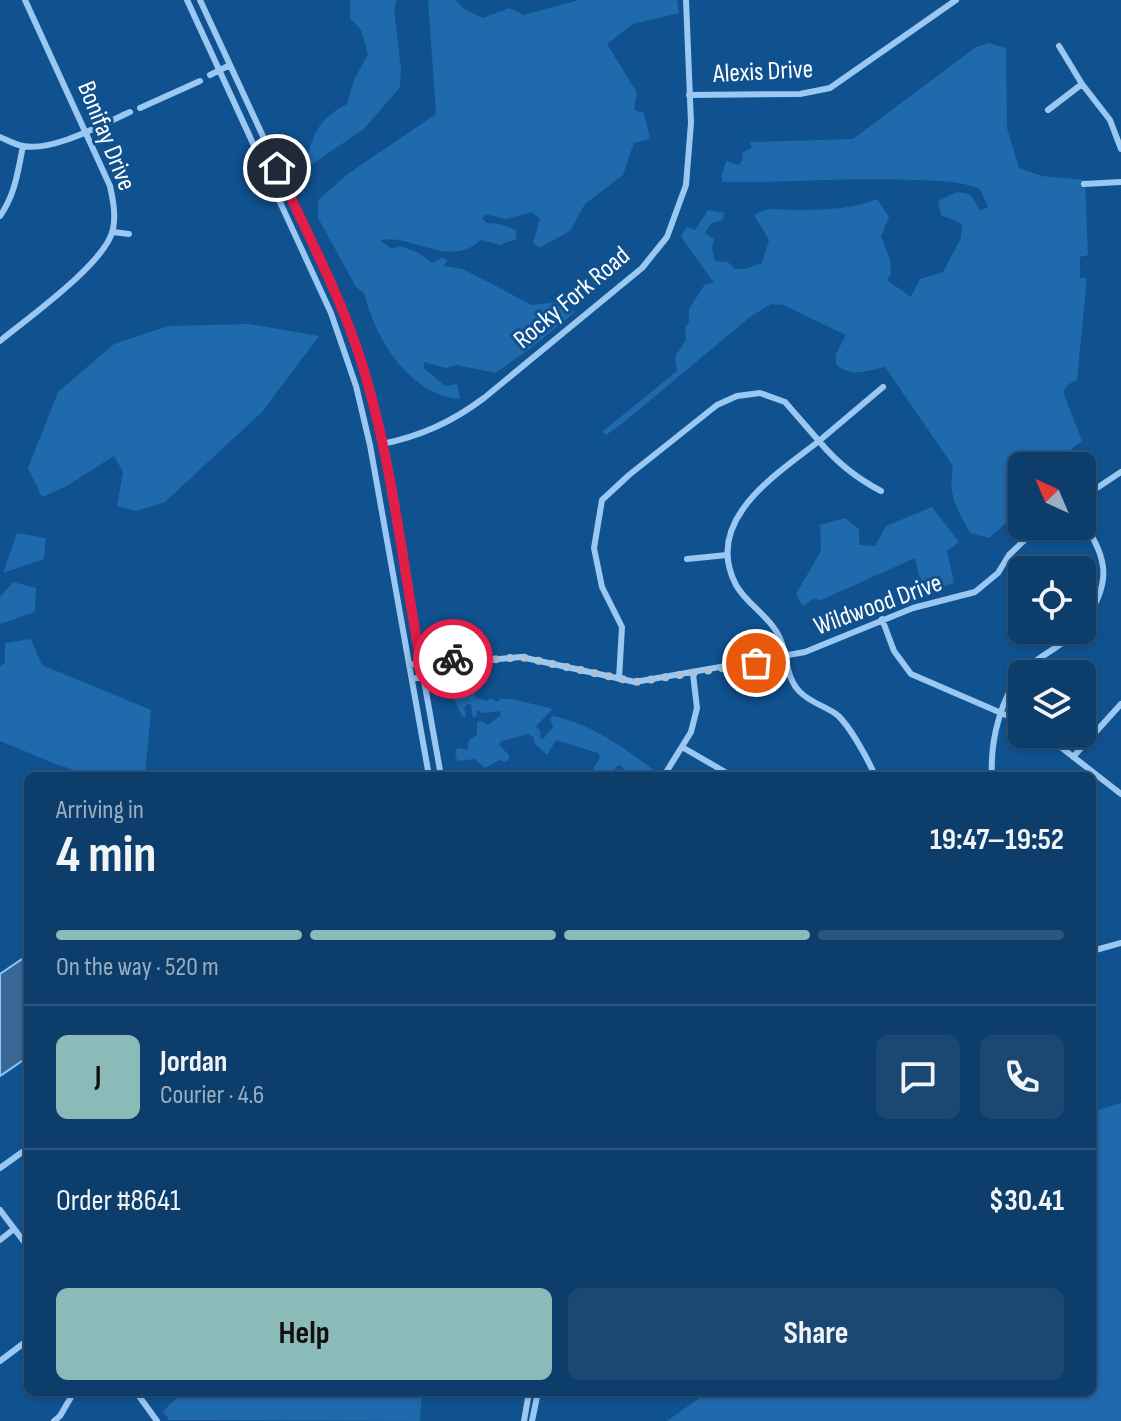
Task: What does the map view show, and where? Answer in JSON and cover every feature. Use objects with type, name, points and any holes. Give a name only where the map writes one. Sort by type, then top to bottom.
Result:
[{"type":"street","name":"Bonifay Drive","points":[[0,341],[87,267],[103,250],[113,232],[114,206],[110,186],[25,0]]},
{"type":"street","points":[[187,0],[331,313],[356,386],[370,445],[428,772]]},
{"type":"street","points":[[200,0],[352,334],[369,386],[440,772]]},
{"type":"street","name":"Rocky Fork Road","points":[[370,445],[433,430],[458,417],[642,268],[667,237],[686,185],[691,123],[686,0]]},
{"type":"street","name":"Alexis Drive","points":[[689,95],[800,94],[830,88],[956,0]]},
{"type":"street","points":[[1059,46],[1082,84],[1110,120],[1121,149]]},
{"type":"street","points":[[210,75],[230,65]]},
{"type":"street","points":[[140,108],[200,81]]},
{"type":"street","points":[[1048,110],[1082,84]]},
{"type":"street","points":[[0,137],[23,146],[54,142],[86,132],[130,112]]},
{"type":"street","points":[[0,216],[8,205],[15,185],[23,146]]},
{"type":"street","points":[[1084,184],[1121,182]]},
{"type":"street","points":[[113,232],[129,234]]},
{"type":"street","points":[[873,772],[839,716],[814,704],[793,684],[777,631],[735,583],[727,555],[735,521],[749,497],[883,387]]},
{"type":"street","points":[[619,679],[622,627],[602,587],[594,555],[602,500],[717,405],[737,396],[760,393],[785,402],[834,459],[881,491]]},
{"type":"street","points":[[1096,489],[1121,472]]},
{"type":"street","name":"Wildwood Drive","points":[[409,665],[455,659],[467,662],[521,657],[640,682],[786,657],[824,646],[916,607],[975,592],[998,573],[1009,555],[1025,540]]},
{"type":"street","points":[[1093,540],[1104,563],[1105,583],[1096,604]]},
{"type":"street","points":[[687,559],[727,555]]},
{"type":"street","points":[[882,619],[894,651],[911,674],[952,694],[1008,715]]},
{"type":"street","points":[[992,772],[990,752],[1002,712],[1015,684],[1026,669],[1059,644]]},
{"type":"street","name":"Wildwood Drive","points":[[412,679],[458,669],[467,662]]},
{"type":"street","points":[[666,772],[691,732],[697,708],[693,674]]},
{"type":"street","points":[[1073,757],[1121,704]]},
{"type":"street","points":[[682,747],[725,772]]},
{"type":"street","points":[[1062,748],[1092,772]]},
{"type":"street","points":[[1096,775],[1121,794]]},
{"type":"street","points":[[1096,950],[1121,943]]},
{"type":"street","points":[[0,1168],[24,1151]]},
{"type":"street","points":[[0,1210],[24,1242]]},
{"type":"street","points":[[0,1240],[14,1229]]},
{"type":"street","points":[[0,1361],[24,1343]]},
{"type":"street","points":[[54,1421],[72,1396]]},
{"type":"street","points":[[139,1396],[157,1421]]},
{"type":"street","points":[[524,1421],[528,1396]]},
{"type":"street","points":[[532,1421],[537,1396]]},
{"type":"shaded area","points":[[350,0],[397,0],[394,8],[400,87],[364,129],[299,173],[320,126],[326,118],[347,104],[354,80],[368,54],[361,30],[350,18]]},
{"type":"shaded area","points":[[428,0],[456,0],[464,9],[483,18],[509,8],[524,15],[579,0],[677,0],[679,13],[633,24],[607,44],[637,93],[634,110],[644,113],[650,139],[634,143],[623,175],[585,204],[570,231],[539,248],[533,243],[540,219],[532,212],[506,219],[486,214],[482,218],[487,223],[516,230],[516,239],[500,245],[481,240],[453,252],[391,239],[380,240],[392,249],[400,246],[419,253],[432,263],[441,258],[447,260],[444,266],[463,269],[532,305],[559,302],[575,312],[495,373],[457,365],[446,368],[424,362],[424,368],[445,386],[457,384],[460,399],[425,387],[397,361],[376,328],[364,293],[356,287],[318,218],[318,200],[349,173],[436,114]]},
{"type":"shaded area","points":[[989,43],[1006,48],[1007,128],[1019,168],[1042,176],[1085,180],[1088,255],[1080,257],[1080,278],[1087,278],[1077,380],[1063,392],[1082,441],[1067,452],[1008,452],[1008,521],[989,538],[970,533],[954,501],[953,466],[885,367],[859,372],[841,368],[836,364],[836,354],[846,335],[783,305],[771,304],[750,317],[623,423],[606,435],[602,432],[677,371],[675,357],[686,340],[689,309],[705,284],[714,283],[681,237],[686,227],[695,230],[708,210],[724,213],[723,220],[712,223],[705,233],[714,239],[712,249],[715,261],[728,262],[735,269],[745,269],[762,263],[769,240],[754,215],[759,212],[769,209],[848,207],[877,199],[889,217],[881,237],[890,259],[891,274],[887,280],[911,297],[920,279],[943,272],[961,238],[962,224],[941,215],[938,201],[957,192],[970,194],[980,210],[988,207],[980,189],[939,181],[723,182],[721,177],[726,161],[739,165],[743,159],[742,153],[752,148],[750,142],[853,139],[976,47]]},
{"type":"shaded area","points":[[249,324],[319,336],[262,412],[165,502],[136,511],[117,506],[123,472],[114,456],[65,487],[42,497],[28,468],[58,392],[114,344],[168,326]]},
{"type":"shaded area","points":[[932,507],[959,542],[947,551],[954,583],[929,592],[919,576],[915,558],[821,600],[813,599],[803,606],[796,594],[821,551],[820,525],[845,518],[859,529],[859,545],[875,546],[886,526]]},
{"type":"shaded area","points":[[17,533],[46,538],[44,559],[3,573]]},
{"type":"shaded area","points":[[13,582],[36,588],[35,612],[0,624],[0,597]]},
{"type":"shaded area","points":[[31,639],[42,665],[151,710],[145,772],[80,772],[0,741],[0,666],[5,663],[5,643]]},
{"type":"shaded area","points":[[468,675],[476,698],[488,701],[490,698],[498,702],[500,699],[512,699],[553,709],[536,726],[541,733],[540,738],[543,739],[553,727],[550,718],[553,716],[569,720],[610,740],[656,772],[625,772],[621,765],[614,772],[591,772],[600,758],[598,753],[556,740],[547,755],[529,734],[501,741],[499,745],[510,756],[506,762],[499,760],[485,768],[475,759],[458,761],[455,756],[457,748],[467,750],[469,740],[477,735],[477,722],[488,725],[500,716],[501,711],[484,713],[476,710],[477,716],[473,718],[471,705],[468,704],[464,708],[466,717],[462,716],[445,680]]},
{"type":"shaded area","points":[[24,958],[24,1060],[0,1076],[0,974]]},
{"type":"shaded area","points":[[1121,1103],[1121,1421],[667,1421],[702,1396],[1096,1396],[1096,1111]]},
{"type":"shaded area","points":[[179,1396],[422,1396],[420,1421],[169,1420],[163,1411]]},
{"type":"way so far","points":[[453,659],[467,662],[521,657],[635,682],[756,663]]},
{"type":"route","points":[[277,168],[343,312],[369,386],[421,664],[453,659]]}]
